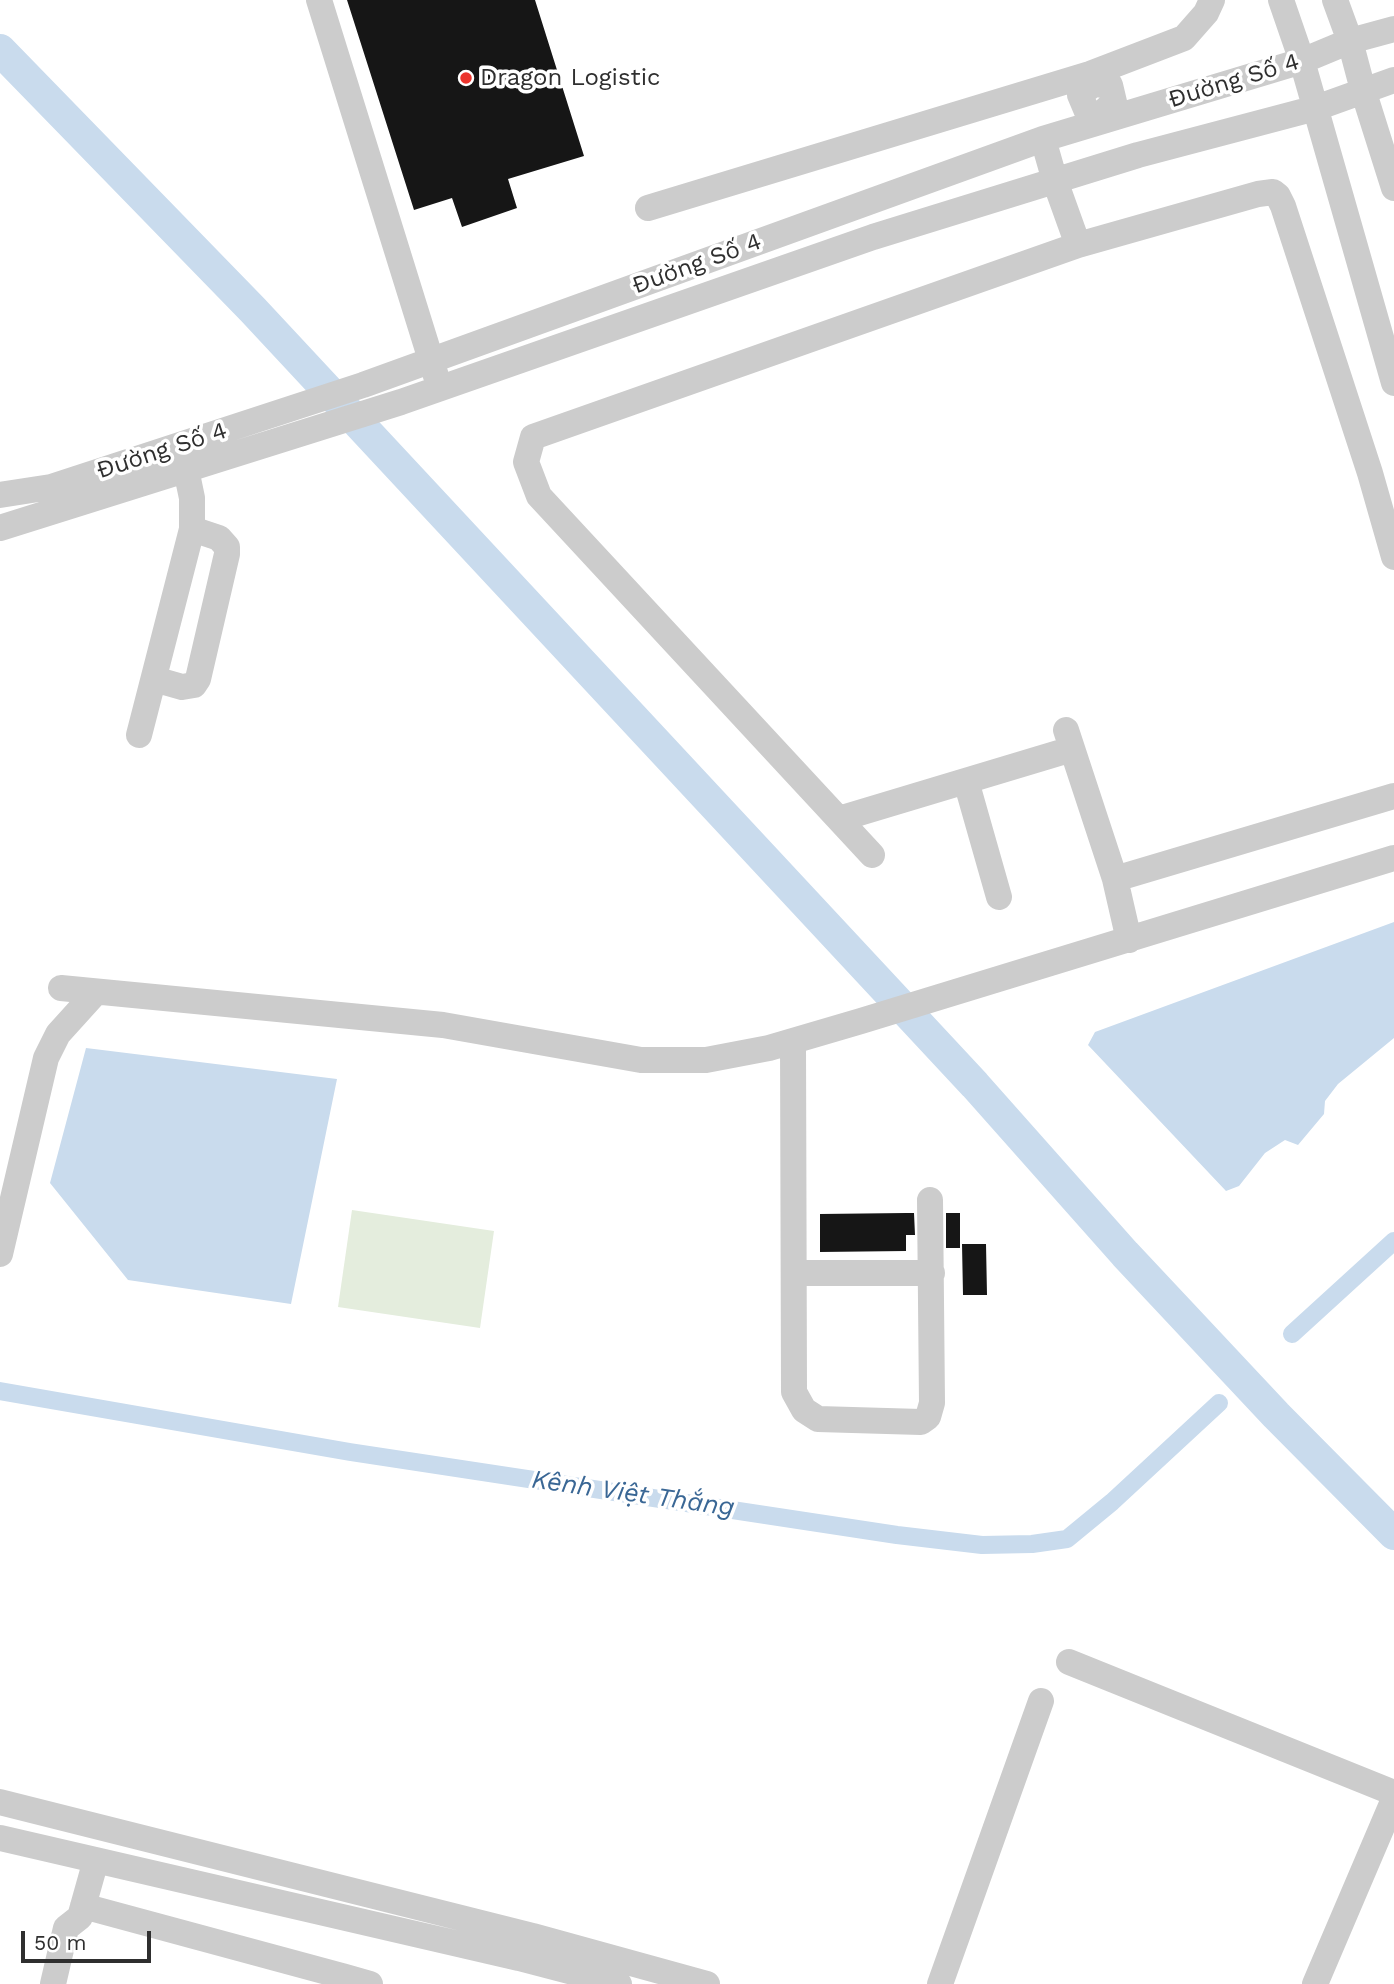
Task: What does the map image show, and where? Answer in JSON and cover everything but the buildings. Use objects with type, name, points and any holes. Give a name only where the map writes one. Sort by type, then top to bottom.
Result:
[{"type":"street","points":[[319,0],[440,388]]},
{"type":"street","points":[[648,208],[1091,79],[1184,38],[1206,13],[1212,0]]},
{"type":"street","points":[[1281,0],[1316,108],[1394,383]]},
{"type":"street","points":[[1335,0],[1394,188]]},
{"type":"street","name":"Đường Số 4","points":[[0,495],[184,459],[282,412],[1043,139],[1111,116],[1302,61],[1350,41],[1394,29]]},
{"type":"street","points":[[1091,79],[1080,95],[1088,114],[1111,116],[1138,155]]},
{"type":"street","points":[[0,528],[184,459],[306,433],[873,237],[1138,155],[1316,108],[1394,80]]},
{"type":"street","points":[[1043,139],[1077,245]]},
{"type":"street","points":[[872,855],[539,496],[526,462],[533,437],[1077,245],[1273,192],[1278,196],[1370,473],[1394,557]]},
{"type":"street","points":[[139,735],[192,529],[192,498],[184,459]]},
{"type":"street","points":[[154,679],[181,687],[194,685],[198,679],[228,554],[227,547],[219,538],[192,529]]},
{"type":"street","points":[[839,819],[966,781],[1069,739],[1115,879],[1129,940]]},
{"type":"street","points":[[966,781],[999,897]]},
{"type":"street","points":[[1115,879],[1394,796]]},
{"type":"street","points":[[61,988],[443,1025],[641,1060],[706,1060],[793,1041],[1394,858]]},
{"type":"street","points":[[0,1254],[46,1058],[58,1034],[96,992]]},
{"type":"street","points":[[793,1041],[794,1392],[804,1410],[818,1419],[921,1422],[928,1417],[932,1403],[930,1200]]},
{"type":"street","points":[[794,1273],[932,1273]]},
{"type":"street","points":[[1069,1662],[1394,1793]]},
{"type":"street","points":[[940,1984],[1041,1701]]},
{"type":"street","points":[[1315,1984],[1394,1799]]},
{"type":"street","points":[[0,1802],[533,1936],[706,1984]]},
{"type":"street","points":[[2,1845],[96,1860],[519,1958],[619,1984]]},
{"type":"street","points":[[53,1984],[66,1928],[80,1917],[96,1860]]},
{"type":"street","points":[[83,1906],[341,1980],[370,1984]]},
{"type":"green space","points":[[352,1210],[494,1231],[480,1328],[338,1307]]},
{"type":"water","points":[[1394,922],[1394,1038],[1338,1084],[1325,1101],[1324,1114],[1298,1145],[1285,1140],[1265,1153],[1239,1186],[1226,1191],[1088,1045],[1095,1032]]},
{"type":"water","points":[[86,1048],[337,1079],[291,1304],[128,1280],[50,1183]]},
{"type":"waterway","points":[[0,50],[253,310],[975,1085],[1125,1254],[1276,1415],[1394,1534]]},
{"type":"waterway","name":"Kênh Việt Thắng","points":[[1292,1334],[1394,1241]]},
{"type":"waterway","name":"Kênh Việt Thắng","points":[[0,1391],[350,1452],[897,1535],[982,1545],[1032,1544],[1067,1539],[1112,1502],[1219,1403]]},
{"type":"place","name":"Dragon Logistic","points":[[466,78]]}]
